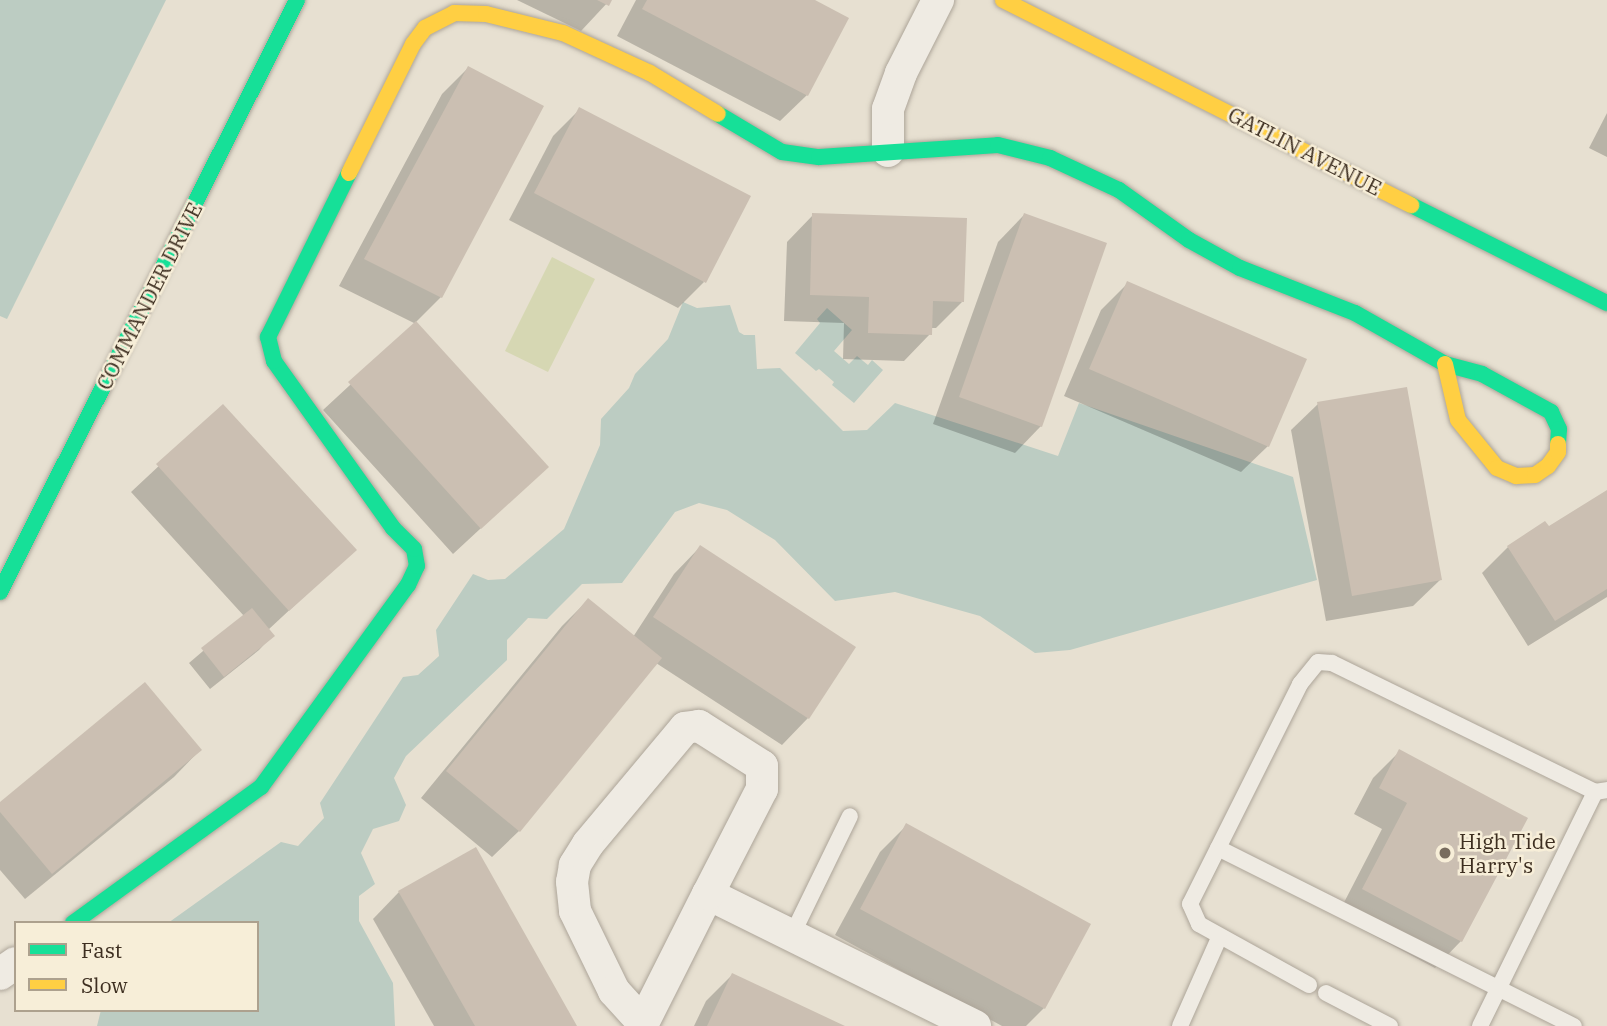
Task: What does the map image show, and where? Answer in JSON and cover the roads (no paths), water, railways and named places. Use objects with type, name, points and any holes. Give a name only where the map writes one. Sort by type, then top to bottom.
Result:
[{"type":"street","name":"COMMANDER DRIVE","points":[[0,592],[6,564],[297,0]]},
{"type":"street","points":[[888,151],[888,109],[901,73],[938,0]]},
{"type":"street","name":"GATLIN AVENUE","points":[[1003,0],[1607,303]]},
{"type":"street","points":[[76,921],[204,831],[261,787],[408,585],[417,566],[414,549],[393,528],[274,361],[268,337],[413,44],[425,28],[454,13],[486,14],[563,33],[650,73],[782,152],[819,157],[998,145],[1050,158],[1119,190],[1189,240],[1240,268],[1355,313],[1445,364],[1482,374],[1552,412],[1559,429],[1558,452],[1548,466],[1535,475],[1516,476],[1497,468],[1458,419],[1445,364]]},
{"type":"street","points":[[699,726],[762,766],[762,789],[708,894],[642,1024],[614,991],[575,911],[572,881],[575,865],[588,844],[685,728],[699,726]]},
{"type":"street","points":[[708,894],[975,1026]]},
{"type":"lane","points":[[1309,985],[1219,938],[1199,924],[1190,904],[1300,684],[1318,662],[1332,663],[1601,791],[1480,1026]]},
{"type":"lane","points":[[792,935],[850,816]]},
{"type":"lane","points":[[1218,848],[1574,1026]]},
{"type":"lane","points":[[1180,1026],[1219,938]]},
{"type":"lane","points":[[1326,993],[1390,1026]]},
{"type":"place","name":"High Tide Harry's","points":[[1445,853]]}]
